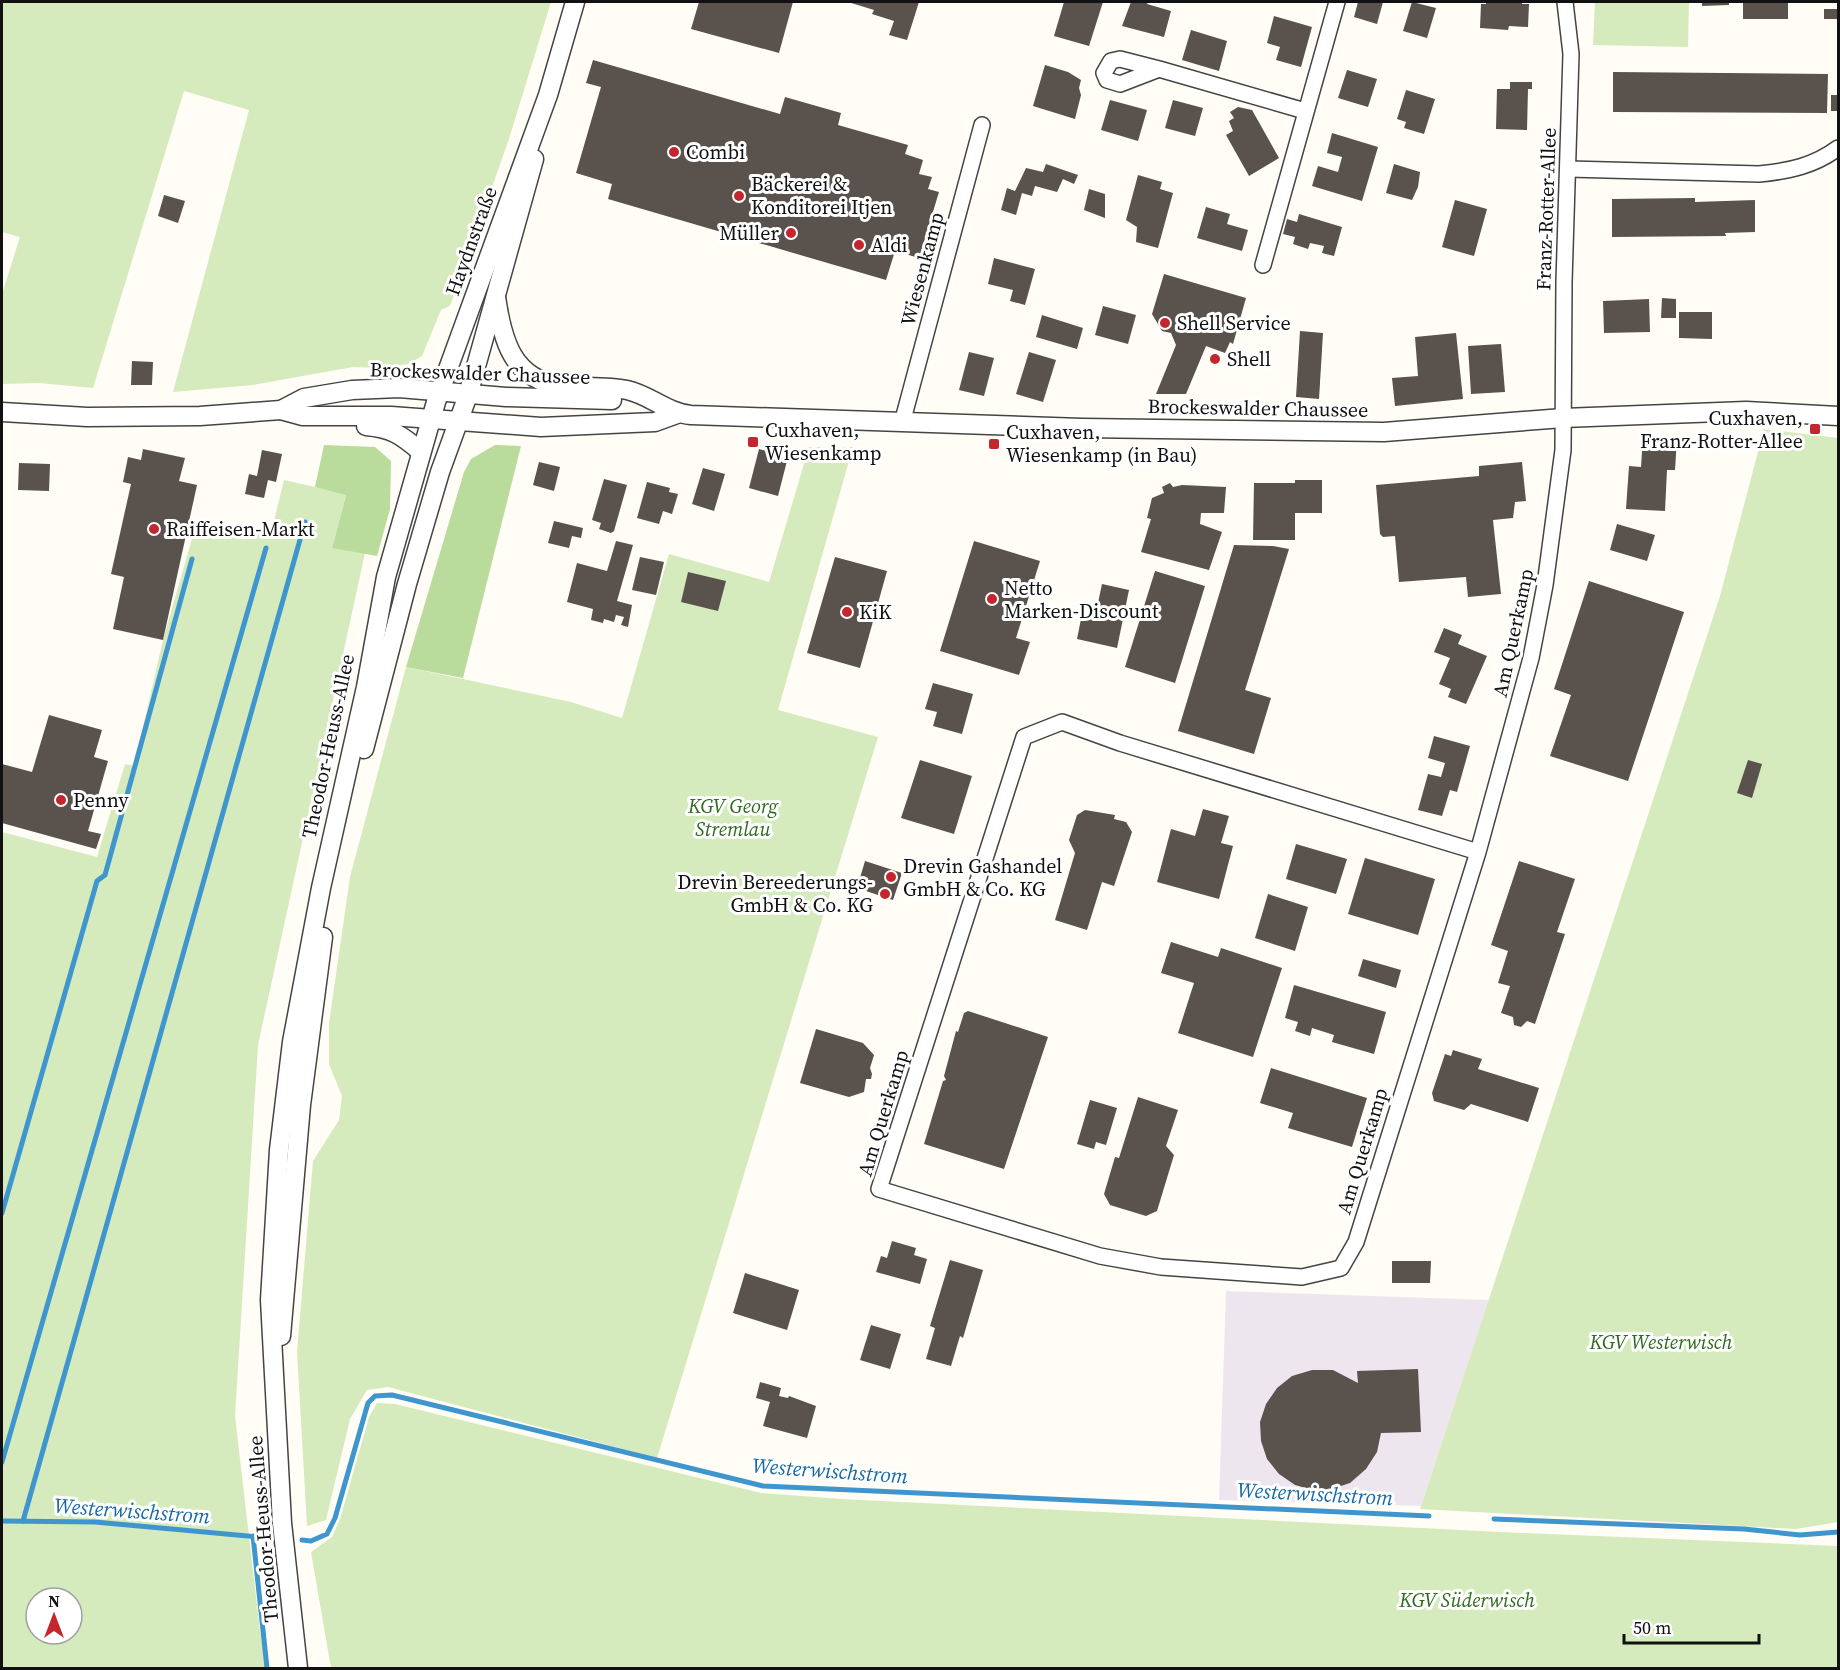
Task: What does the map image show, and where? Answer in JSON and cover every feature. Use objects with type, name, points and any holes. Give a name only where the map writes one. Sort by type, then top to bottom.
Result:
[{"type":"street","name":"Haydnstraße","points":[[436,404],[548,95],[575,2]]},
{"type":"street","points":[[1263,265],[1337,2]]},
{"type":"street","name":"Franz-Rotter-Allee","points":[[1563,418],[1572,54],[1565,19],[1565,2]]},
{"type":"street","points":[[1159,69],[1305,111]]},
{"type":"street","name":"Haydnstraße","points":[[463,407],[530,180],[548,95]]},
{"type":"street","name":"Wiesenkamp","points":[[902,423],[982,125]]},
{"type":"street","points":[[1569,169],[1779,172],[1820,161],[1839,148]]},
{"type":"street","points":[[496,297],[504,341],[518,363],[528,373],[559,385],[628,390],[650,401]]},
{"type":"street","name":"Brockeswalder Chaussee","points":[[281,410],[304,398],[352,390],[399,388],[436,404],[463,407],[650,401],[677,414]]},
{"type":"street","name":"Brockeswalder Chaussee","points":[[2,412],[163,417],[281,410],[303,416],[436,404],[463,407],[542,427],[655,422],[677,414],[902,423],[1384,432],[1563,418],[1746,411],[1839,416]]},
{"type":"street","name":"Theodor-Heuss-Allee","points":[[298,1668],[282,1523],[275,1385],[292,1104],[321,888],[366,687],[381,597],[436,404]]},
{"type":"street","name":"Theodor-Heuss-Allee","points":[[292,1104],[334,869],[407,584],[463,407]]},
{"type":"street","points":[[303,416],[315,423],[387,428],[400,433],[421,452]]},
{"type":"street","name":"Am Querkamp","points":[[1478,852],[1062,722],[1023,737],[879,1189],[1100,1256],[1161,1267],[1302,1277],[1341,1268],[1356,1242],[1478,852],[1531,658],[1556,510],[1563,450],[1563,418]]},
{"type":"shaded area","points":[[1226,1291],[1489,1300],[1421,1506],[1219,1500]]},
{"type":"green space","points":[[2,2],[551,2],[509,139],[450,306],[441,310],[422,356],[409,364],[383,368],[353,367],[253,385],[173,392],[249,110],[184,91],[93,388],[39,383],[2,384],[2,294],[20,237],[2,232]]},
{"type":"green space","points":[[1595,2],[1689,2],[1688,47],[1593,45]]},
{"type":"green space","name":"KGV Westerwisch","points":[[1764,429],[1838,438],[1838,1522],[1796,1529],[1420,1509],[1720,596]]},
{"type":"green space","points":[[324,445],[375,447],[391,461],[390,509],[377,556],[332,548],[346,495],[315,487]]},
{"type":"green space","points":[[495,445],[521,446],[463,678],[406,667],[464,472],[471,459]]},
{"type":"green space","name":"KGV Georg Stremlau","points":[[809,447],[853,447],[778,710],[878,737],[657,1458],[388,1387],[367,1390],[350,1419],[326,1520],[307,1526],[297,1352],[313,1161],[339,1120],[342,1096],[329,1064],[329,1023],[350,877],[406,667],[571,702],[622,718],[669,554],[769,582]]},
{"type":"green space","points":[[284,480],[346,494],[332,548],[365,553],[258,1045],[235,1416],[260,1631],[267,1668],[2,1668],[2,832],[97,857],[125,764],[134,766],[163,640],[197,521],[270,537]]},
{"type":"green space","name":"KGV Süderwisch","points":[[377,1403],[395,1404],[761,1493],[1521,1533],[1838,1546],[1838,1668],[331,1668],[311,1552],[332,1537],[340,1519],[369,1417]]},
{"type":"building","points":[[699,2],[793,2],[779,53],[691,29]]},
{"type":"building","points":[[848,2],[919,2],[907,40],[889,35],[894,21],[872,14],[874,10]]},
{"type":"building","points":[[1064,2],[1103,2],[1089,46],[1054,36]]},
{"type":"building","points":[[1131,2],[1148,2],[1147,4],[1171,11],[1164,37],[1122,26]]},
{"type":"building","points":[[1358,2],[1383,2],[1377,24],[1354,17]]},
{"type":"building","points":[[1412,2],[1436,8],[1427,38],[1403,31]]},
{"type":"building","points":[[1486,2],[1529,4],[1528,27],[1509,26],[1508,30],[1480,28],[1481,4],[1486,4]]},
{"type":"building","points":[[1702,2],[1729,2],[1729,5],[1702,6]]},
{"type":"building","points":[[1743,2],[1788,2],[1788,19],[1743,19]]},
{"type":"building","points":[[1824,9],[1838,9],[1838,19],[1824,19]]},
{"type":"building","points":[[1274,16],[1312,27],[1301,67],[1276,60],[1280,47],[1267,43]]},
{"type":"building","points":[[1191,30],[1227,41],[1219,71],[1182,60]]},
{"type":"building","points":[[593,60],[780,114],[785,97],[841,113],[838,125],[908,145],[905,154],[923,160],[919,174],[932,177],[928,189],[939,192],[919,258],[895,251],[886,280],[608,199],[612,184],[576,173],[601,87],[586,83]]},
{"type":"building","points":[[1045,65],[1068,72],[1081,80],[1079,88],[1081,95],[1075,119],[1033,106]]},
{"type":"building","points":[[1347,70],[1377,79],[1368,107],[1338,98]]},
{"type":"building","points":[[1613,72],[1828,74],[1827,113],[1613,112]]},
{"type":"building","points":[[1510,82],[1532,82],[1532,89],[1528,89],[1527,130],[1496,129],[1497,89],[1510,89]]},
{"type":"building","points":[[1406,90],[1435,99],[1424,134],[1404,128],[1406,122],[1397,119]]},
{"type":"building","points":[[1831,95],[1838,95],[1838,111],[1831,111]]},
{"type":"building","points":[[1110,100],[1147,110],[1138,141],[1101,130]]},
{"type":"building","points":[[1173,100],[1203,108],[1195,136],[1165,128]]},
{"type":"building","points":[[1238,107],[1252,110],[1279,158],[1249,176],[1226,135],[1233,131],[1229,121],[1234,118],[1230,112]]},
{"type":"building","points":[[1332,133],[1378,147],[1362,201],[1312,186],[1318,166],[1338,172],[1342,157],[1327,153]]},
{"type":"building","points":[[1046,164],[1078,175],[1074,184],[1063,179],[1057,192],[1035,186],[1032,196],[1022,193],[1016,215],[1001,210],[1007,188],[1015,191],[1026,168],[1043,172]]},
{"type":"building","points":[[1394,164],[1420,172],[1418,187],[1412,200],[1386,193]]},
{"type":"building","points":[[1138,175],[1162,182],[1160,189],[1173,193],[1158,248],[1136,242],[1137,227],[1126,220]]},
{"type":"building","points":[[1089,189],[1105,194],[1105,218],[1084,210]]},
{"type":"building","points":[[164,195],[185,201],[178,223],[158,216]]},
{"type":"building","points":[[1695,198],[1695,202],[1755,200],[1755,232],[1725,233],[1726,236],[1612,237],[1612,199]]},
{"type":"building","points":[[1455,200],[1487,209],[1474,256],[1442,247]]},
{"type":"building","points":[[1206,207],[1230,214],[1227,224],[1248,230],[1242,251],[1197,238]]},
{"type":"building","points":[[1299,214],[1342,227],[1334,256],[1322,253],[1324,246],[1310,243],[1308,249],[1293,244],[1295,237],[1283,234],[1287,219],[1297,222]]},
{"type":"building","points":[[994,258],[1035,269],[1025,305],[1010,301],[1013,290],[988,284]]},
{"type":"building","points":[[1164,274],[1246,298],[1233,344],[1230,342],[1225,353],[1206,346],[1186,394],[1156,394],[1176,345],[1171,333],[1162,331],[1152,314]]},
{"type":"building","points":[[1662,298],[1676,299],[1676,318],[1661,318]]},
{"type":"building","points":[[1649,299],[1650,332],[1604,333],[1603,301]]},
{"type":"building","points":[[1103,306],[1136,315],[1128,344],[1095,335]]},
{"type":"building","points":[[1679,312],[1712,312],[1712,339],[1679,338]]},
{"type":"building","points":[[1042,315],[1083,328],[1077,349],[1036,337]]},
{"type":"building","points":[[1300,331],[1323,333],[1319,399],[1296,397]]},
{"type":"building","points":[[1456,333],[1463,399],[1395,406],[1392,378],[1418,376],[1415,337]]},
{"type":"building","points":[[1501,344],[1505,392],[1471,394],[1468,346]]},
{"type":"building","points":[[969,352],[994,358],[984,396],[959,390]]},
{"type":"building","points":[[1029,352],[1056,360],[1043,402],[1016,394]]},
{"type":"building","points":[[132,361],[153,362],[152,385],[131,385]]},
{"type":"building","points":[[1643,436],[1677,438],[1675,470],[1667,470],[1665,511],[1626,509],[1629,466],[1641,467]]},
{"type":"building","name":"Raiffeisen-Markt","points":[[143,449],[185,458],[179,481],[197,485],[163,640],[113,629],[124,577],[111,574],[131,484],[123,482],[128,457],[141,460]]},
{"type":"building","points":[[759,449],[788,457],[778,496],[749,488]]},
{"type":"building","points":[[262,450],[282,454],[276,482],[268,480],[264,498],[245,494],[249,474],[257,476]]},
{"type":"building","points":[[539,462],[560,467],[554,491],[533,485]]},
{"type":"building","points":[[1522,462],[1526,501],[1515,502],[1513,518],[1493,520],[1501,594],[1468,597],[1466,577],[1399,582],[1395,536],[1383,537],[1380,534],[1376,485],[1479,476],[1479,466]]},
{"type":"building","points":[[19,463],[50,464],[49,491],[18,490]]},
{"type":"building","points":[[703,468],[725,474],[714,511],[692,504]]},
{"type":"building","points":[[604,479],[627,485],[614,531],[611,533],[599,529],[601,523],[592,520]]},
{"type":"building","points":[[1295,480],[1322,480],[1322,513],[1295,513],[1295,540],[1253,540],[1254,483],[1295,483]]},
{"type":"building","points":[[647,482],[670,488],[669,492],[678,494],[672,514],[663,511],[659,524],[637,518]]},
{"type":"building","points":[[1170,483],[1173,487],[1182,485],[1226,487],[1224,513],[1201,513],[1200,524],[1222,532],[1209,570],[1141,552],[1151,519],[1147,518],[1152,498],[1164,493],[1162,487]]},
{"type":"building","points":[[554,521],[583,528],[581,538],[572,536],[569,548],[548,543]]},
{"type":"building","points":[[1617,524],[1655,535],[1647,561],[1610,550]]},
{"type":"building","points":[[616,541],[633,545],[617,601],[632,605],[628,627],[621,625],[624,617],[616,615],[614,622],[604,619],[603,623],[591,620],[593,609],[567,602],[577,563],[607,571]]},
{"type":"building","name":"Netto Marken-Discount","points":[[974,541],[1040,561],[1016,638],[1030,642],[1019,675],[940,651]]},
{"type":"building","points":[[1234,545],[1273,546],[1289,549],[1245,690],[1271,698],[1254,754],[1178,731]]},
{"type":"building","points":[[640,557],[664,562],[656,595],[632,590]]},
{"type":"building","name":"KiK","points":[[835,557],[887,571],[860,668],[807,653]]},
{"type":"building","points":[[1155,571],[1205,586],[1175,683],[1125,667]]},
{"type":"building","points":[[688,572],[726,581],[718,611],[681,602]]},
{"type":"building","points":[[1589,581],[1684,612],[1628,781],[1550,756],[1571,695],[1554,689]]},
{"type":"building","points":[[1102,584],[1129,590],[1117,648],[1077,639],[1082,614],[1095,617]]},
{"type":"building","points":[[1444,628],[1462,635],[1458,644],[1487,656],[1466,704],[1448,697],[1451,689],[1439,684],[1450,658],[1434,652]]},
{"type":"building","points":[[933,683],[973,694],[962,734],[933,726],[937,712],[925,709]]},
{"type":"building","name":"Penny","points":[[49,715],[102,730],[94,757],[108,761],[88,831],[101,834],[96,849],[2,823],[2,764],[32,772]]},
{"type":"building","points":[[1434,736],[1470,746],[1457,792],[1450,790],[1442,816],[1418,810],[1428,774],[1441,777],[1445,763],[1428,758]]},
{"type":"building","points":[[920,760],[972,776],[954,834],[901,818]]},
{"type":"building","points":[[1748,760],[1762,764],[1752,798],[1737,793]]},
{"type":"building","points":[[1203,809],[1229,816],[1221,843],[1233,846],[1219,899],[1157,882],[1171,829],[1195,836]]},
{"type":"building","points":[[1085,810],[1115,815],[1114,819],[1126,822],[1132,832],[1114,886],[1102,882],[1087,930],[1055,920],[1075,853],[1069,840],[1077,815]]},
{"type":"building","points":[[1296,844],[1347,859],[1336,894],[1286,879]]},
{"type":"building","points":[[1365,858],[1435,879],[1418,935],[1348,914]]},
{"type":"building","points":[[865,861],[902,873],[893,900],[857,888]]},
{"type":"building","points":[[1519,861],[1575,879],[1557,932],[1565,934],[1535,1024],[1527,1021],[1521,1027],[1514,1025],[1513,1017],[1501,1013],[1510,986],[1498,983],[1508,951],[1491,945]]},
{"type":"building","points":[[1268,894],[1308,907],[1295,951],[1255,938]]},
{"type":"building","points":[[1171,942],[1218,957],[1221,948],[1282,968],[1253,1057],[1178,1033],[1194,983],[1161,973]]},
{"type":"building","points":[[1363,959],[1401,970],[1396,988],[1358,976]]},
{"type":"building","points":[[1294,985],[1386,1012],[1374,1054],[1332,1042],[1334,1035],[1312,1028],[1310,1036],[1295,1031],[1298,1022],[1285,1018]]},
{"type":"building","points":[[968,1011],[1048,1037],[1004,1169],[924,1144],[943,1081],[946,1080],[944,1076],[956,1031],[958,1032],[964,1013]]},
{"type":"building","points":[[816,1029],[863,1043],[874,1055],[870,1068],[871,1079],[866,1079],[864,1092],[849,1097],[800,1083]]},
{"type":"building","points":[[1453,1050],[1482,1059],[1478,1069],[1539,1088],[1528,1122],[1471,1104],[1464,1110],[1434,1101],[1432,1093],[1445,1054],[1451,1056]]},
{"type":"building","points":[[1271,1068],[1367,1098],[1352,1147],[1288,1128],[1293,1113],[1260,1103]]},
{"type":"building","points":[[1138,1097],[1178,1110],[1166,1146],[1174,1155],[1157,1211],[1146,1216],[1110,1205],[1104,1194],[1115,1157],[1119,1158]]},
{"type":"building","points":[[1090,1100],[1117,1108],[1106,1145],[1096,1142],[1094,1149],[1077,1144]]},
{"type":"building","points":[[892,1241],[916,1248],[914,1255],[927,1259],[920,1284],[876,1272],[881,1256],[887,1258]]},
{"type":"building","points":[[950,1260],[983,1270],[963,1338],[960,1336],[951,1366],[926,1359],[935,1328],[930,1326]]},
{"type":"building","points":[[1392,1261],[1431,1261],[1430,1283],[1392,1283]]},
{"type":"building","points":[[745,1273],[799,1290],[787,1330],[733,1313]]},
{"type":"building","points":[[871,1325],[901,1334],[890,1369],[860,1360]]},
{"type":"building","points":[[1418,1369],[1421,1432],[1381,1433],[1377,1452],[1366,1469],[1350,1483],[1332,1489],[1313,1490],[1295,1485],[1279,1474],[1267,1459],[1261,1441],[1260,1422],[1266,1404],[1277,1388],[1292,1376],[1312,1370],[1333,1370],[1358,1383],[1357,1371]]},
{"type":"building","points":[[760,1382],[781,1388],[779,1396],[788,1398],[789,1396],[816,1406],[807,1438],[763,1426],[770,1402],[756,1398]]},
{"type":"waterway","points":[[23,1521],[305,522]]},
{"type":"waterway","points":[[2,1462],[266,548]]},
{"type":"waterway","points":[[2,1213],[97,881],[105,875],[192,559]]},
{"type":"waterway","name":"Westerwischstrom","points":[[302,1540],[311,1541],[327,1534],[335,1518],[368,1403],[375,1396],[392,1395],[763,1486],[1429,1516]]},
{"type":"waterway","name":"Westerwischstrom","points":[[1494,1519],[1744,1529],[1800,1535],[1838,1532]]},
{"type":"waterway","name":"Westerwischstrom","points":[[2,1521],[95,1522],[260,1537]]},
{"type":"waterway","points":[[253,1536],[267,1668]]},
{"type":"place","name":"Combi","points":[[674,152]]},
{"type":"place","name":"Bäckerei & Konditorei Itjen","points":[[739,196]]},
{"type":"place","name":"Müller","points":[[791,233]]},
{"type":"place","name":"Aldi","points":[[859,245]]},
{"type":"place","name":"Shell Service","points":[[1165,323]]},
{"type":"place","name":"Shell","points":[[1215,359]]},
{"type":"place","name":"Cuxhaven, Franz-Rotter-Allee","points":[[1815,429]]},
{"type":"place","name":"Cuxhaven, Wiesenkamp","points":[[753,442]]},
{"type":"place","name":"Cuxhaven, Wiesenkamp (in Bau)","points":[[994,444]]},
{"type":"place","name":"Raiffeisen-Markt","points":[[154,529]]},
{"type":"place","name":"Netto Marken-Discount","points":[[992,599]]},
{"type":"place","name":"KiK","points":[[847,612]]},
{"type":"place","name":"Penny","points":[[61,800]]},
{"type":"place","name":"Drevin Gashandel GmbH & Co. KG","points":[[891,877]]},
{"type":"place","name":"Drevin Bereederungs- GmbH & Co. KG","points":[[885,894]]}]
